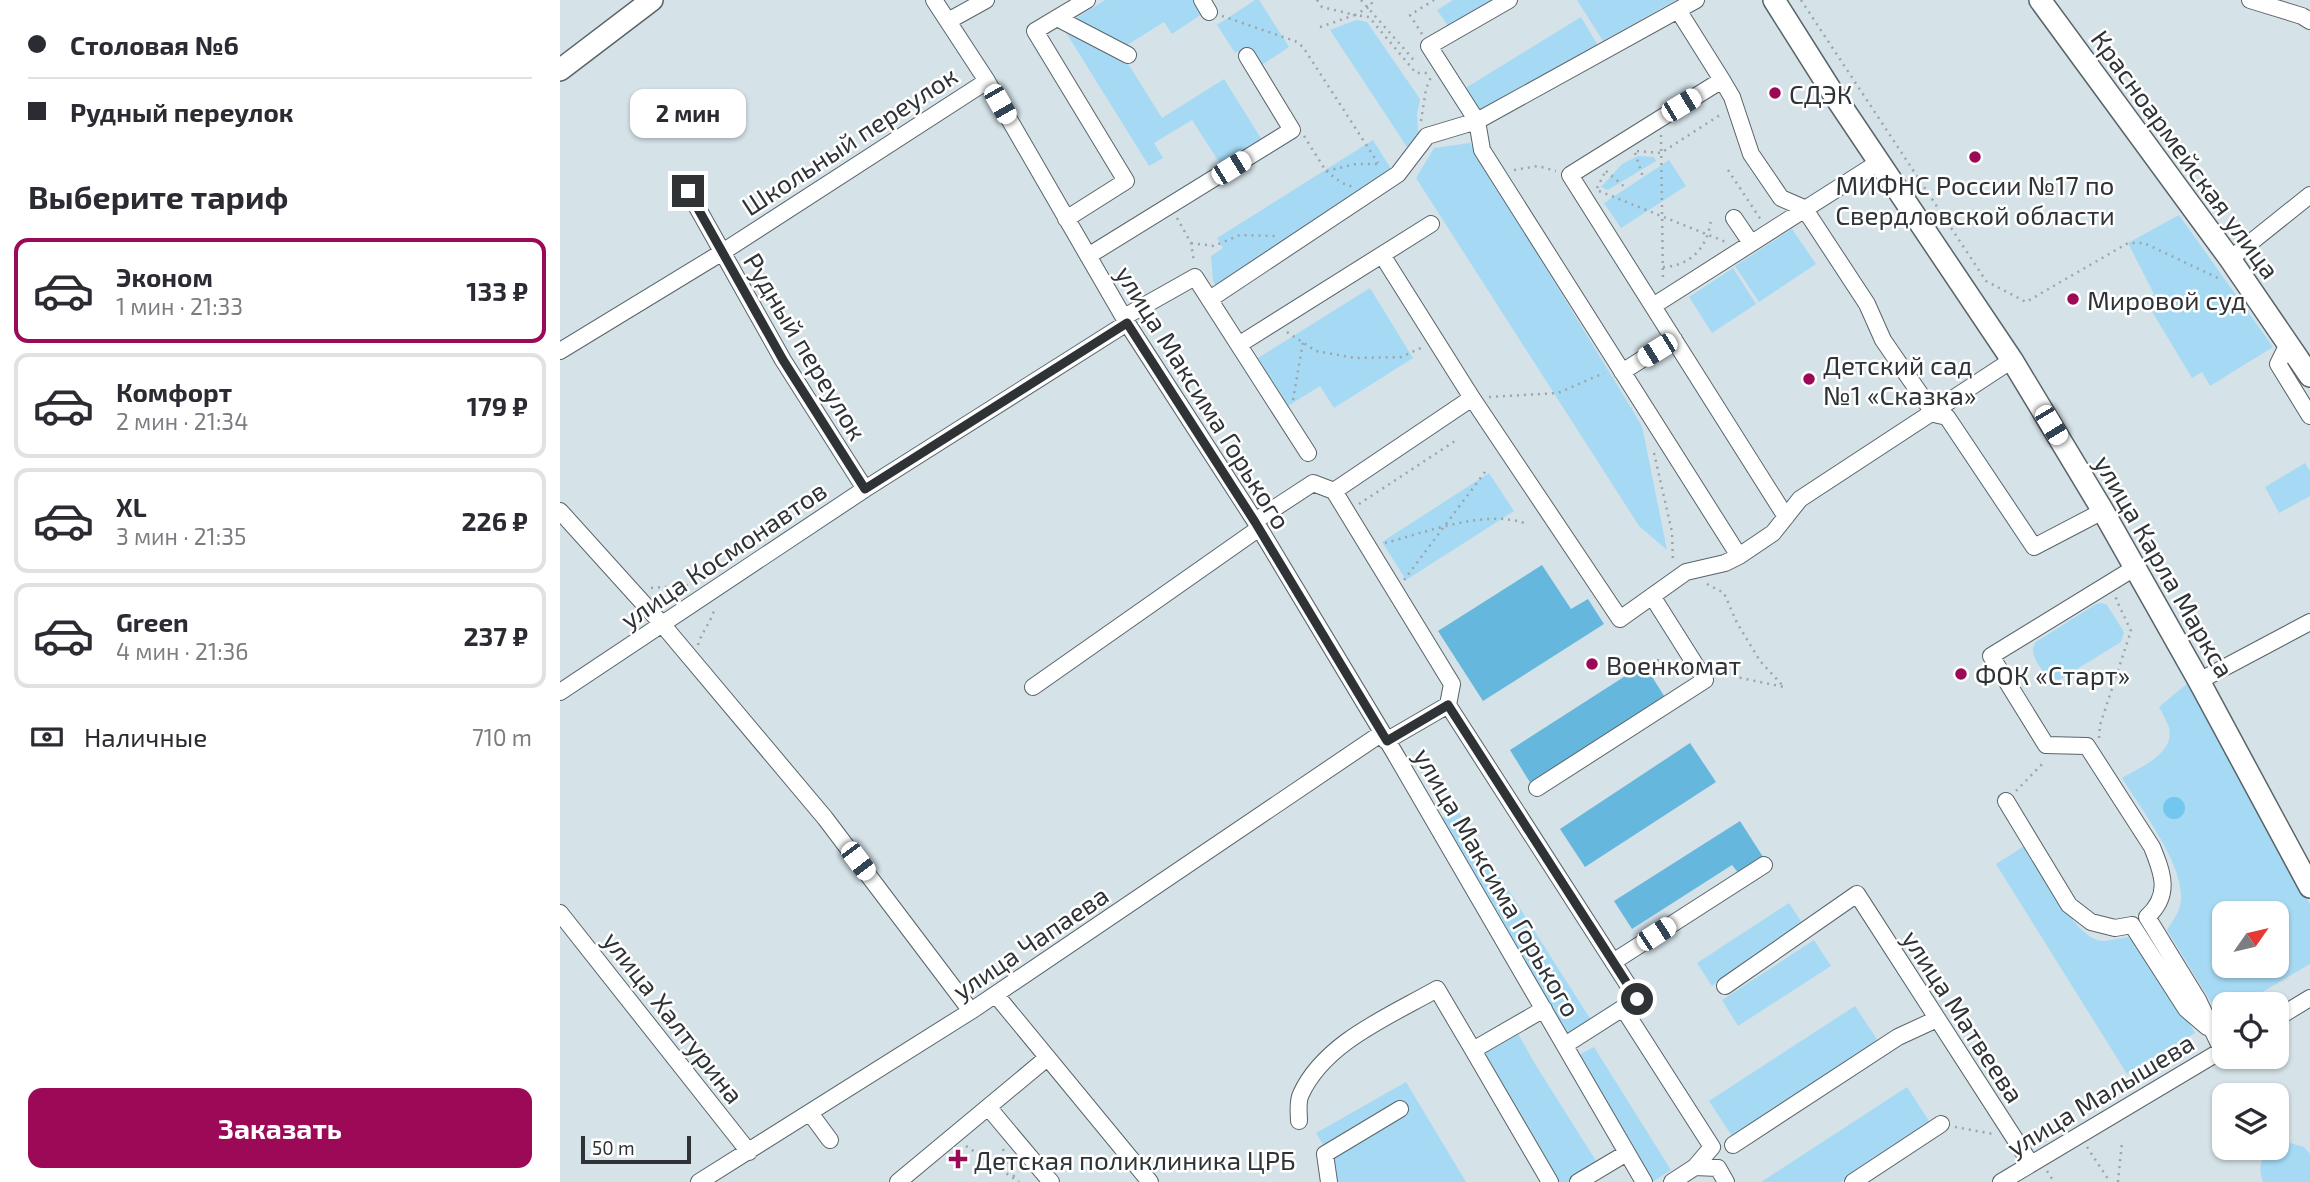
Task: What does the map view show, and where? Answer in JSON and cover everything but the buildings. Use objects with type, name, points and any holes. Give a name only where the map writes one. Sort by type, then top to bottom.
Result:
[{"type":"main road","points":[[560,70],[652,0]]},
{"type":"main road","name":"улица Карла Маркса","points":[[1774,0],[1834,96],[2012,360],[2103,510],[2128,572],[2199,681],[2310,887]]},
{"type":"main road","name":"Красноармейская улица","points":[[2040,0],[2234,265],[2310,376]]},
{"type":"street","name":"улица Максима Горького","points":[[934,0],[987,81],[1125,320],[1256,525],[1384,737],[1565,1045],[1625,1154],[1644,1182]]},
{"type":"street","points":[[948,21],[986,0]]},
{"type":"street","points":[[1066,219],[1126,181],[1035,31],[1087,0]]},
{"type":"street","points":[[1509,0],[1429,46],[1436,67],[1477,121],[1482,150],[1739,556]]},
{"type":"street","points":[[1210,299],[1398,174],[1427,136],[1477,121],[1696,0]]},
{"type":"street","points":[[2250,0],[2302,16],[2310,22]]},
{"type":"street","points":[[1678,10],[1722,80],[1759,165],[1781,198],[1804,208],[1867,304],[1883,340],[1934,414],[1947,417],[2034,547],[2103,510]]},
{"type":"street","points":[[1057,18],[1128,55]]},
{"type":"street","points":[[1088,257],[1292,130],[1247,56]]},
{"type":"street","points":[[1722,80],[1661,118],[1632,144],[1592,161],[1570,175],[1658,303],[1674,340],[1786,517]]},
{"type":"street","name":"Школьный переулок","points":[[560,351],[721,253],[987,81]]},
{"type":"street","points":[[1658,303],[1879,162]]},
{"type":"street","name":"Рудный переулок","points":[[688,191],[783,360],[865,489]]},
{"type":"street","points":[[2234,265],[2310,195]]},
{"type":"street","points":[[1734,218],[1746,245]]},
{"type":"street","points":[[1240,344],[1431,224]]},
{"type":"street","points":[[1382,255],[1472,398],[1620,618],[1652,596],[1680,568],[1725,563],[1739,556],[1773,533],[1800,499],[1934,414],[2012,360]]},
{"type":"street","points":[[1195,277],[1308,453]]},
{"type":"street","name":"улица Космонавтов","points":[[560,692],[865,489],[1195,277]]},
{"type":"street","points":[[1620,368],[1674,340]]},
{"type":"street","points":[[2288,344],[2277,364],[2310,416]]},
{"type":"street","points":[[1334,491],[1472,398]]},
{"type":"street","points":[[1033,687],[1313,483],[1334,491],[1452,684],[1448,705],[1637,999],[1565,1045]]},
{"type":"street","points":[[560,511],[662,624],[825,818],[971,1011]]},
{"type":"street","points":[[2128,572],[1992,656],[2046,745],[2087,746],[2152,847],[2159,865],[2162,887],[2159,906],[2147,916],[2198,1000],[2211,1031]]},
{"type":"street","points":[[1537,788],[1704,680],[1652,596]]},
{"type":"street","points":[[2199,681],[2310,622]]},
{"type":"street","name":"улица Чапаева","points":[[699,1182],[996,995],[1384,737],[1448,705]]},
{"type":"street","points":[[2006,801],[2068,905],[2091,922],[2115,928],[2132,925],[2186,1009],[2211,1031]]},
{"type":"street","points":[[1613,962],[1764,865]]},
{"type":"street","name":"улица Матвеева","points":[[1725,986],[1857,894],[2031,1164]]},
{"type":"street","name":"улица Халтурина","points":[[560,913],[750,1152]]},
{"type":"street","points":[[1299,1121],[1299,1097],[1319,1066],[1352,1038],[1437,989],[1550,1182]]},
{"type":"street","points":[[996,995],[1150,1182]]},
{"type":"street","points":[[2289,1011],[2310,998]]},
{"type":"street","points":[[1623,1007],[1712,1147],[1695,1167],[1672,1182]]},
{"type":"street","points":[[1473,1050],[1544,1009]]},
{"type":"street","points":[[1732,1145],[1898,1037],[1937,1019]]},
{"type":"street","name":"улица Малышева","points":[[2001,1182],[2212,1056]]},
{"type":"street","points":[[898,1182],[1047,1058]]},
{"type":"street","points":[[988,1107],[1051,1182]]},
{"type":"street","points":[[1329,1182],[1325,1154],[1400,1108]]},
{"type":"street","points":[[810,1113],[830,1140]]},
{"type":"street","points":[[1853,1182],[1941,1124]]},
{"type":"street","points":[[1578,1182],[1625,1154]]},
{"type":"street","points":[[1695,1167],[1718,1168],[1726,1182]]},
{"type":"path","points":[[1317,0],[1322,7],[1369,17],[1416,73],[1436,67]]},
{"type":"path","points":[[1361,0],[1413,59],[1436,67]]},
{"type":"path","points":[[1320,27],[1355,15],[1371,5],[1371,0]]},
{"type":"path","points":[[1429,46],[1410,15],[1434,0]]},
{"type":"path","points":[[1801,0],[1986,281],[2026,302],[2128,243],[2144,243],[2227,282],[2234,265]]},
{"type":"path","points":[[1205,6],[1295,41],[1303,47],[1378,163],[1398,174]]},
{"type":"path","points":[[1423,142],[1420,114],[1426,89],[1436,67]]},
{"type":"path","points":[[1661,153],[1735,105]]},
{"type":"path","points":[[1658,303],[1662,267],[1661,118]]},
{"type":"path","points":[[1302,133],[1326,171],[1342,183],[1371,193]]},
{"type":"path","points":[[1632,144],[1661,153]]},
{"type":"path","points":[[1627,155],[1632,144]]},
{"type":"path","points":[[1632,144],[1643,177]]},
{"type":"path","points":[[1592,161],[1626,188]]},
{"type":"path","points":[[1326,171],[1356,164],[1378,163]]},
{"type":"path","points":[[1496,172],[1538,166],[1570,175],[1578,182],[1662,216],[1746,245]]},
{"type":"path","points":[[1596,189],[1613,166]]},
{"type":"path","points":[[1728,170],[1769,231]]},
{"type":"path","points":[[1170,206],[1191,243],[1195,277]]},
{"type":"path","points":[[1662,267],[1685,263],[1700,248],[1708,234],[1711,219]]},
{"type":"path","points":[[1191,243],[1214,246],[1240,235],[1270,235],[1300,240]]},
{"type":"path","points":[[1272,323],[1316,351],[1354,358],[1401,356],[1436,341]]},
{"type":"path","points":[[1292,426],[1293,399],[1303,342]]},
{"type":"path","points":[[1472,398],[1558,393],[1620,368]]},
{"type":"path","points":[[1351,520],[1350,509],[1455,440]]},
{"type":"path","points":[[1652,444],[1680,568],[1724,593],[1737,623],[1760,661],[1784,687],[1657,660]]},
{"type":"path","points":[[1395,592],[1489,468]]},
{"type":"path","points":[[1368,547],[1474,520],[1512,519],[1524,523]]},
{"type":"path","points":[[2097,762],[2100,725],[2131,631],[2116,599],[2128,572]]},
{"type":"path","points":[[629,587],[693,585]]},
{"type":"path","points":[[698,647],[701,632],[713,617],[716,601],[712,590]]},
{"type":"path","points":[[2006,801],[2061,745]]},
{"type":"path","points":[[1941,1124],[2014,1138]]},
{"type":"path","points":[[2079,1136],[2110,1182]]},
{"type":"path","points":[[947,1141],[964,1145],[1019,1182]]},
{"type":"path","points":[[2118,1182],[2122,1142]]},
{"type":"shaded area","points":[[1105,0],[1193,0],[1202,14],[1172,34],[1164,22],[1124,47],[1073,20]]},
{"type":"shaded area","points":[[1259,0],[1289,47],[1259,67],[1246,47],[1235,53],[1217,25]]},
{"type":"shaded area","points":[[1453,0],[1497,0],[1450,29],[1437,10]]},
{"type":"shaded area","points":[[1577,0],[1676,0],[1603,41]]},
{"type":"shaded area","points":[[1581,17],[1599,47],[1480,116],[1464,89]]},
{"type":"shaded area","points":[[1356,20],[1367,22],[1420,99],[1417,115],[1419,142],[1409,150],[1330,30]]},
{"type":"shaded area","points":[[1065,31],[1127,62],[1162,118],[1224,79],[1262,140],[1221,165],[1192,120],[1154,143],[1163,158],[1149,166]]},
{"type":"shaded area","points":[[1373,140],[1396,177],[1217,288],[1213,281],[1211,256],[1223,248],[1217,238]]},
{"type":"shaded area","points":[[1470,143],[1642,426],[1667,550],[1639,526],[1416,178],[1434,148]]},
{"type":"shaded area","points":[[1638,156],[1654,157],[1656,161],[1608,190],[1601,187],[1622,164]]},
{"type":"shaded area","points":[[1669,160],[1686,186],[1621,228],[1604,203]]},
{"type":"shaded area","points":[[2179,215],[2273,347],[2210,386],[2202,372],[2192,378],[2145,300],[2154,294],[2128,243]]},
{"type":"shaded area","points":[[1792,229],[1816,264],[1759,302],[1735,266]]},
{"type":"shaded area","points":[[1733,268],[1756,304],[1712,333],[1689,297]]},
{"type":"shaded area","points":[[1370,288],[1413,358],[1334,408],[1320,386],[1288,406],[1258,358]]},
{"type":"shaded area","points":[[2305,463],[2310,471],[2310,496],[2279,513],[2265,487]]},
{"type":"shaded area","points":[[1489,473],[1514,511],[1406,580],[1382,542]]},
{"type":"shaded area","points":[[1542,565],[1571,609],[1588,599],[1604,624],[1483,701],[1438,631]]},
{"type":"shaded area","points":[[2096,604],[2107,605],[2124,632],[2121,642],[2059,680],[2048,678],[2034,656],[2036,642]]},
{"type":"shaded area","points":[[1644,664],[1666,699],[1531,784],[1510,750]]},
{"type":"shaded area","points":[[2189,682],[2310,904],[2310,964],[2289,976],[2289,901],[2212,901],[2212,978],[2286,978],[2262,992],[2212,992],[2212,1004],[2167,930],[2180,906],[2181,891],[2177,875],[2151,822],[2122,778],[2162,752],[2169,737],[2166,720],[2159,707]]},
{"type":"shaded area","points":[[1690,743],[1716,782],[1585,867],[1560,829]]},
{"type":"shaded area","points":[[2174,797],[2182,800],[2185,808],[2182,816],[2174,819],[2166,816],[2163,808],[2166,800]]},
{"type":"shaded area","points":[[1457,809],[1591,1020],[1568,1034],[1442,818]]},
{"type":"shaded area","points":[[1740,821],[1765,860],[1740,875],[1732,865],[1632,929],[1614,901]]},
{"type":"shaded area","points":[[2026,845],[2069,916],[2080,928],[2091,937],[2102,941],[2129,937],[2146,951],[2195,1033],[2127,1074],[1996,864]]},
{"type":"shaded area","points":[[1789,903],[1804,926],[1712,986],[1697,963]]},
{"type":"shaded area","points":[[1814,940],[1831,966],[1738,1026],[1722,1000]]},
{"type":"shaded area","points":[[1855,1006],[1880,1044],[1734,1139],[1709,1101]]},
{"type":"shaded area","points":[[1516,1030],[1598,1164],[1569,1182],[1554,1182],[1479,1052]]},
{"type":"shaded area","points":[[1594,1047],[1671,1170],[1652,1182],[1579,1055]]},
{"type":"shaded area","points":[[1406,1082],[1466,1182],[1334,1182],[1331,1158],[1316,1133]]},
{"type":"shaded area","points":[[1907,1087],[1931,1124],[1841,1182],[1761,1182]]},
{"type":"shaded area","points":[[2289,1143],[2304,1147],[2310,1154],[2310,1182],[2263,1182],[2262,1160],[2289,1160]]},
{"type":"place","name":"СДЭК","points":[[1775,93]]},
{"type":"place","name":"МИФНС России №17 по Свердловской области","points":[[1975,157]]},
{"type":"place","name":"Мировой суд","points":[[2073,299]]},
{"type":"place","name":"Детский сад №1 «Сказка»","points":[[1809,379]]},
{"type":"place","name":"Военкомат","points":[[1592,664]]},
{"type":"place","name":"ФОК «Старт»","points":[[1961,674]]},
{"type":"place","name":"Детская поликлиника ЦРБ","points":[[958,1159]]},
{"type":"route","points":[[688,191],[783,360],[865,489],[1127,323],[1255,522],[1387,741],[1448,705],[1637,999]]}]
